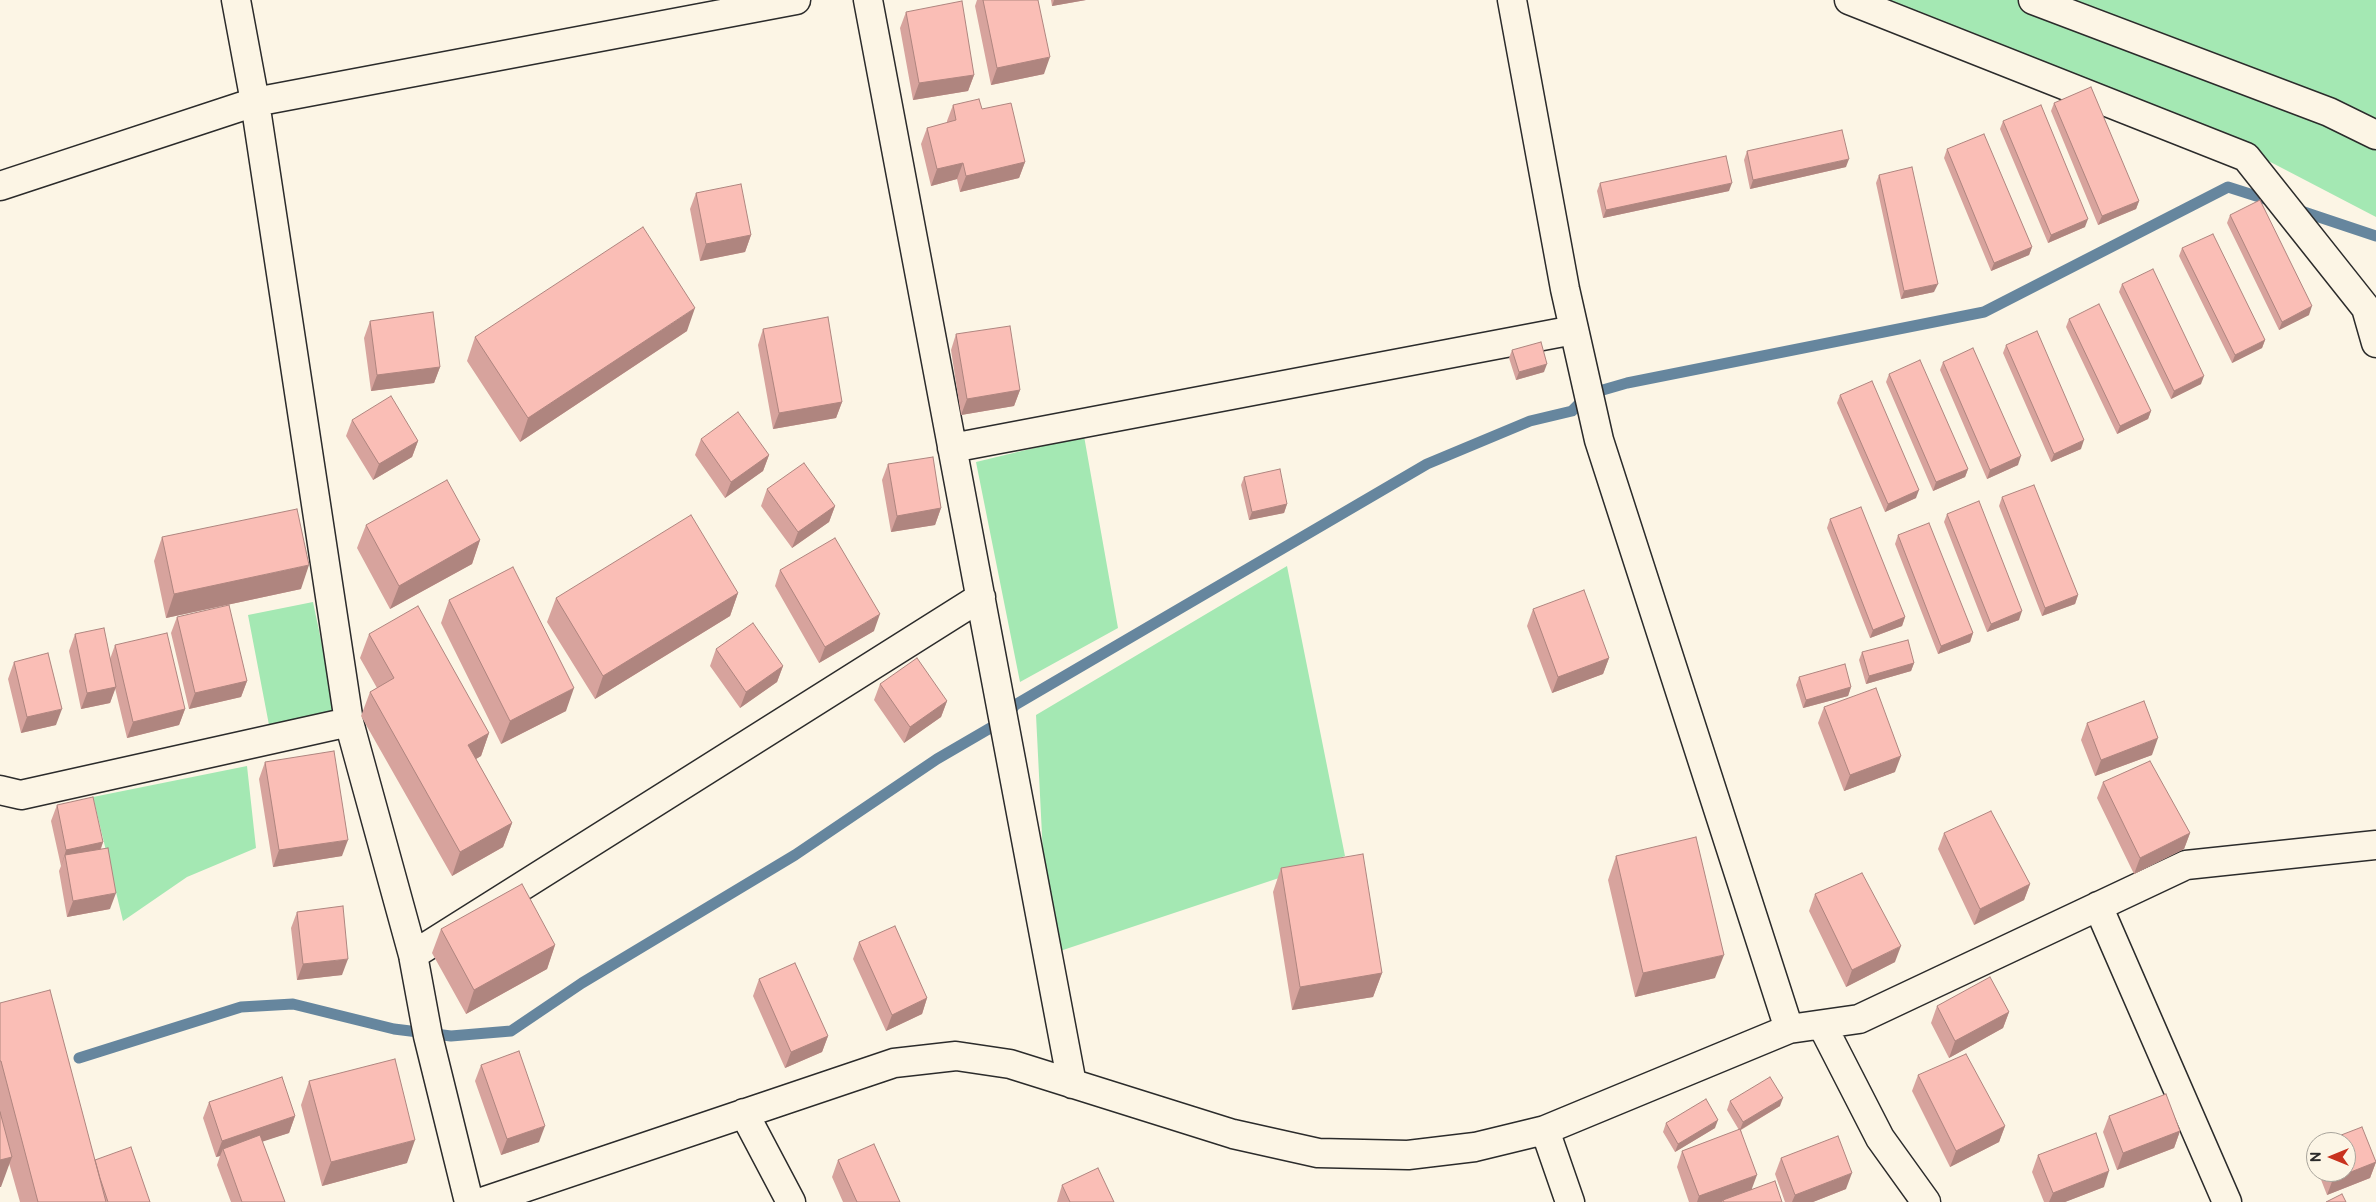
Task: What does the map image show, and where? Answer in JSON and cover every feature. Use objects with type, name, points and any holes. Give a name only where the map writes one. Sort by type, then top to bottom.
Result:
[{"type":"street","points":[[236,0],[256,102],[349,722],[412,954],[428,1036],[469,1202]]},
{"type":"street","points":[[0,186],[256,102],[796,0]]},
{"type":"street","points":[[868,0],[1072,1084]]},
{"type":"street","points":[[1512,0],[1574,330],[1599,440],[1789,1030]]},
{"type":"street","points":[[1849,0],[2246,156],[2366,308],[2376,343]]},
{"type":"street","points":[[2033,0],[2329,112],[2376,135]]},
{"type":"street","points":[[952,448],[1574,330]]},
{"type":"street","points":[[412,954],[981,597]]},
{"type":"street","points":[[0,790],[21,795],[349,722]]},
{"type":"street","points":[[482,1202],[894,1063],[956,1056],[1010,1064],[1233,1134],[1318,1153],[1408,1155],[1475,1147],[1545,1130],[1789,1030],[1860,1019],[2186,865],[2376,845]]},
{"type":"street","points":[[2098,906],[2227,1202]]},
{"type":"street","points":[[1822,1025],[1880,1138],[1926,1202]]},
{"type":"street","points":[[744,1113],[791,1202]]},
{"type":"street","points":[[1545,1130],[1570,1202]]},
{"type":"green space","points":[[1886,0],[2376,0],[2376,217],[2209,130]]},
{"type":"green space","points":[[1084,436],[1118,628],[1020,682],[976,462]]},
{"type":"green space","points":[[1287,566],[1345,856],[1048,955],[1036,715]]},
{"type":"green space","points":[[313,602],[336,712],[269,725],[248,615]]},
{"type":"green space","points":[[247,766],[256,848],[187,877],[123,921],[93,797]]},
{"type":"building","points":[[983,0],[1038,0],[1050,57],[997,68]]},
{"type":"building","points":[[962,1],[974,75],[919,83],[906,12]]},
{"type":"building","points":[[2091,87],[2139,201],[2102,216],[2054,103]]},
{"type":"building","points":[[979,99],[982,109],[1011,103],[1025,162],[966,176],[963,163],[937,169],[927,128],[956,120],[953,105]]},
{"type":"building","points":[[2041,105],[2088,219],[2051,235],[2003,121]]},
{"type":"building","points":[[1842,130],[1849,159],[1753,180],[1747,151]]},
{"type":"building","points":[[1984,134],[2032,247],[1994,263],[1947,149]]},
{"type":"building","points":[[1726,156],[1732,183],[1606,210],[1600,183]]},
{"type":"building","points":[[1912,167],[1938,284],[1904,291],[1879,175]]},
{"type":"building","points":[[741,184],[751,235],[706,244],[696,193]]},
{"type":"building","points":[[2260,200],[2312,306],[2282,322],[2230,215]]},
{"type":"building","points":[[643,227],[695,308],[528,418],[475,337]]},
{"type":"building","points":[[2213,234],[2265,340],[2235,355],[2182,248]]},
{"type":"building","points":[[2153,269],[2204,376],[2174,391],[2122,284]]},
{"type":"building","points":[[2099,304],[2151,411],[2120,426],[2069,319]]},
{"type":"building","points":[[433,312],[440,367],[377,375],[370,321]]},
{"type":"building","points":[[828,317],[842,402],[779,413],[763,329]]},
{"type":"building","points":[[1010,326],[1020,390],[967,399],[956,334]]},
{"type":"building","points":[[2037,331],[2084,440],[2054,454],[2006,345]]},
{"type":"building","points":[[1541,342],[1547,364],[1519,372],[1512,350]]},
{"type":"building","points":[[1973,348],[2021,456],[1990,470],[1943,362]]},
{"type":"building","points":[[1920,360],[1968,469],[1936,482],[1889,374]]},
{"type":"building","points":[[1872,381],[1919,490],[1888,504],[1840,395]]},
{"type":"building","points":[[391,396],[418,441],[379,464],[352,420]]},
{"type":"building","points":[[738,412],[769,455],[731,482],[701,439]]},
{"type":"building","points":[[933,457],[941,508],[897,516],[888,464]]},
{"type":"building","points":[[804,463],[835,506],[798,532],[767,489]]},
{"type":"building","points":[[1280,469],[1287,504],[1252,512],[1244,477]]},
{"type":"building","points":[[447,480],[480,540],[399,586],[366,525]]},
{"type":"building","points":[[2034,485],[2078,595],[2045,608],[2002,497]]},
{"type":"building","points":[[1979,501],[2022,611],[1991,624],[1947,514]]},
{"type":"building","points":[[1861,507],[1905,617],[1873,630],[1830,519]]},
{"type":"building","points":[[297,509],[309,565],[174,594],[162,537]]},
{"type":"building","points":[[691,515],[738,593],[603,676],[556,598]]},
{"type":"building","points":[[1929,523],[1973,633],[1941,646],[1898,535]]},
{"type":"building","points":[[835,538],[880,614],[825,647],[780,570]]},
{"type":"building","points":[[513,567],[574,688],[510,721],[449,600]]},
{"type":"building","points":[[1584,590],[1609,658],[1558,677],[1533,609]]},
{"type":"building","points":[[229,605],[247,681],[195,693],[177,617]]},
{"type":"building","points":[[418,606],[489,733],[468,745],[512,823],[460,852],[370,692],[394,678],[369,634]]},
{"type":"building","points":[[753,623],[783,666],[746,692],[716,649]]},
{"type":"building","points":[[104,628],[116,687],[87,693],[75,634]]},
{"type":"building","points":[[167,633],[185,709],[133,722],[115,645]]},
{"type":"building","points":[[1908,640],[1914,663],[1869,676],[1862,652]]},
{"type":"building","points":[[48,653],[62,709],[27,717],[14,662]]},
{"type":"building","points":[[917,658],[947,701],[910,727],[880,684]]},
{"type":"building","points":[[1845,664],[1851,687],[1806,700],[1799,677]]},
{"type":"building","points":[[1876,688],[1901,756],[1850,775],[1824,707]]},
{"type":"building","points":[[2144,701],[2158,738],[2101,760],[2087,723]]},
{"type":"building","points":[[334,751],[348,840],[279,850],[265,762]]},
{"type":"building","points":[[2150,761],[2190,833],[2140,858],[2103,782]]},
{"type":"building","points":[[93,797],[103,842],[66,850],[57,805]]},
{"type":"building","points":[[1991,811],[2030,884],[1980,909],[1944,833]]},
{"type":"building","points":[[1696,837],[1724,955],[1643,973],[1616,856]]},
{"type":"building","points":[[108,848],[116,893],[73,901],[65,855]]},
{"type":"building","points":[[1363,854],[1382,973],[1300,987],[1281,868]]},
{"type":"building","points":[[1862,873],[1901,946],[1852,970],[1815,894]]},
{"type":"building","points":[[522,884],[555,945],[474,990],[441,929]]},
{"type":"building","points":[[343,906],[348,959],[303,964],[297,912]]},
{"type":"building","points":[[895,926],[927,998],[892,1015],[859,942]]},
{"type":"building","points":[[795,963],[828,1036],[791,1052],[759,979]]},
{"type":"building","points":[[1990,977],[2009,1012],[1955,1041],[1937,1006]]},
{"type":"building","points":[[50,990],[106,1202],[38,1202],[0,1061],[0,1003]]},
{"type":"building","points":[[519,1051],[545,1126],[507,1139],[481,1065]]},
{"type":"building","points":[[1966,1054],[2005,1126],[1956,1151],[1918,1075]]},
{"type":"building","points":[[395,1059],[415,1140],[331,1162],[309,1081]]},
{"type":"building","points":[[282,1077],[295,1116],[222,1141],[209,1102]]},
{"type":"building","points":[[1770,1077],[1783,1098],[1743,1122],[1730,1101]]},
{"type":"building","points":[[2166,1094],[2180,1131],[2123,1153],[2109,1116]]},
{"type":"building","points":[[1706,1099],[1718,1120],[1678,1144],[1666,1123]]},
{"type":"building","points":[[0,1112],[12,1157],[0,1160]]},
{"type":"building","points":[[2362,1127],[2376,1162],[2356,1170],[2356,1132],[2349,1132]]},
{"type":"building","points":[[1740,1129],[1757,1175],[1699,1196],[1682,1151]]},
{"type":"building","points":[[2096,1133],[2109,1171],[2053,1193],[2038,1155]]},
{"type":"building","points":[[260,1135],[285,1202],[242,1202],[223,1149]]},
{"type":"building","points":[[1838,1136],[1852,1173],[1795,1195],[1781,1158]]},
{"type":"building","points":[[874,1144],[900,1202],[857,1202],[838,1160]]},
{"type":"building","points":[[131,1147],[150,1202],[108,1202],[95,1160]]},
{"type":"building","points":[[1098,1168],[1114,1202],[1070,1202],[1062,1185]]},
{"type":"building","points":[[1775,1181],[1782,1202],[1724,1202],[1723,1200]]},
{"type":"building","points":[[2342,1194],[2346,1202],[2326,1202]]},
{"type":"waterway","points":[[79,1058],[241,1007],[293,1004],[394,1029],[451,1036],[511,1031],[582,983],[795,855],[937,759],[1004,720],[1015,705],[1427,464],[1530,421],[1572,411],[1589,394],[1627,383],[1984,312],[2228,187],[2275,202]]},
{"type":"waterway","points":[[2295,209],[2376,236]]}]
